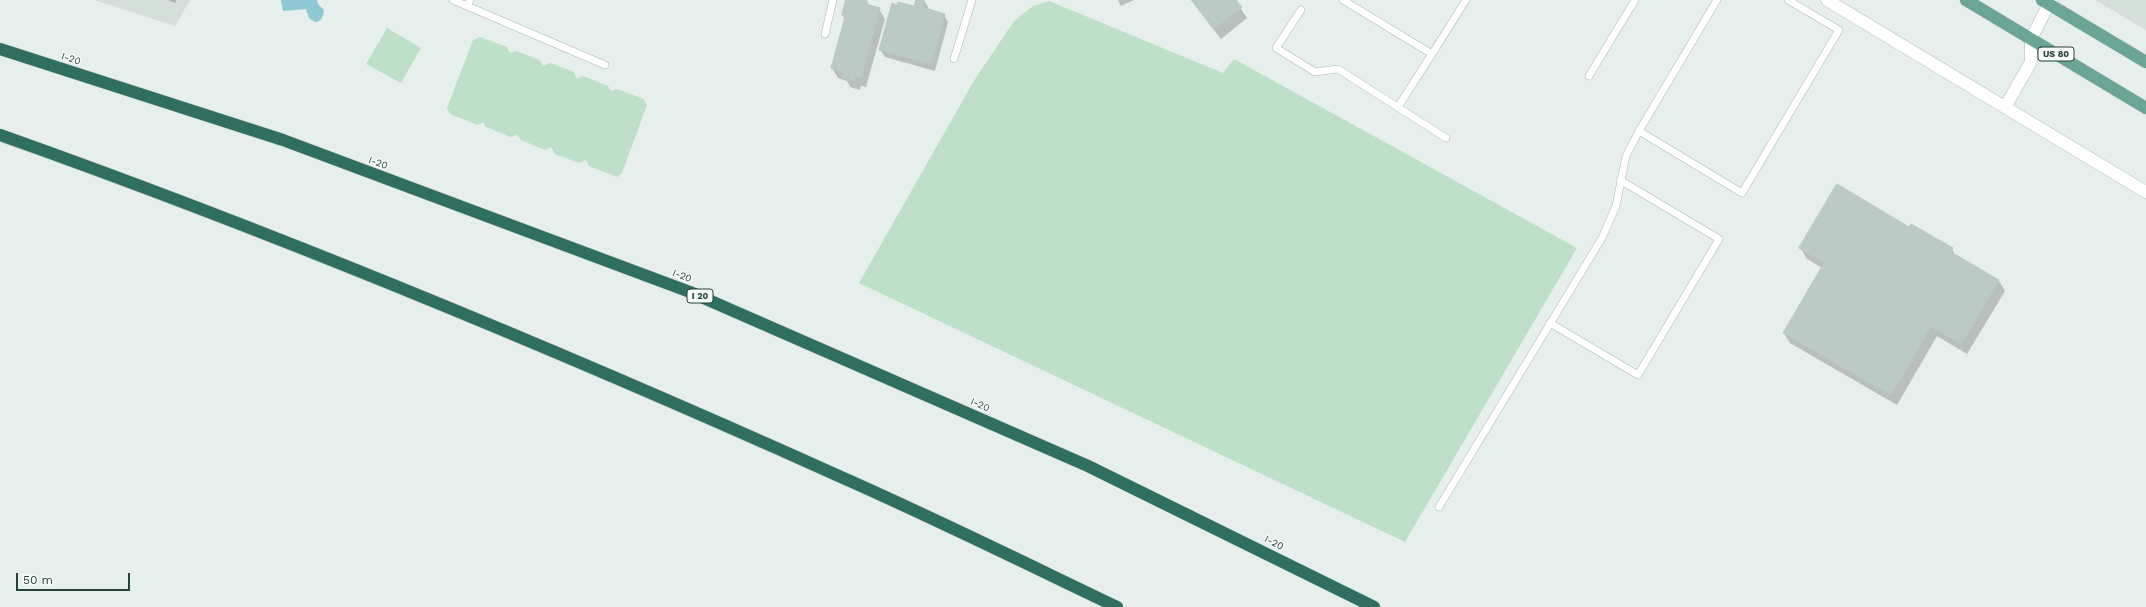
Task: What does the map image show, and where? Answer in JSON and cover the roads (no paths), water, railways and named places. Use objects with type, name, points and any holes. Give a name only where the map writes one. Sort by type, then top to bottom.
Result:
[{"type":"highway","name":"I-20","points":[[0,49],[282,140],[690,292],[1088,466],[1374,607]]},
{"type":"highway","points":[[0,135],[320,257],[540,347],[842,477],[1117,607]]},
{"type":"main road","name":"US 80","points":[[1966,0],[2146,108]]},
{"type":"main road","points":[[2047,1],[2146,62]]},
{"type":"street","points":[[1827,0],[2146,192]]},
{"type":"street","points":[[2005,106],[2031,62],[2031,39],[2047,1]]},
{"type":"lane","points":[[452,0],[468,3],[605,65]]},
{"type":"lane","points":[[824,34],[833,0]]},
{"type":"lane","points":[[954,59],[972,0]]},
{"type":"lane","points":[[1343,0],[1432,54]]},
{"type":"lane","points":[[1398,107],[1466,0]]},
{"type":"lane","points":[[1589,76],[1635,0]]},
{"type":"lane","points":[[1439,507],[1609,226],[1616,206],[1626,156],[1639,131],[1717,0]]},
{"type":"lane","points":[[1639,131],[1742,193],[1839,30],[1788,0]]},
{"type":"lane","points":[[1301,10],[1276,48],[1315,72],[1338,69],[1446,138]]},
{"type":"lane","points":[[1550,323],[1638,375],[1719,239],[1620,180]]},
{"type":"water","points":[[281,0],[317,0],[318,4],[324,10],[323,16],[321,20],[315,22],[309,18],[306,9],[283,11]]}]
